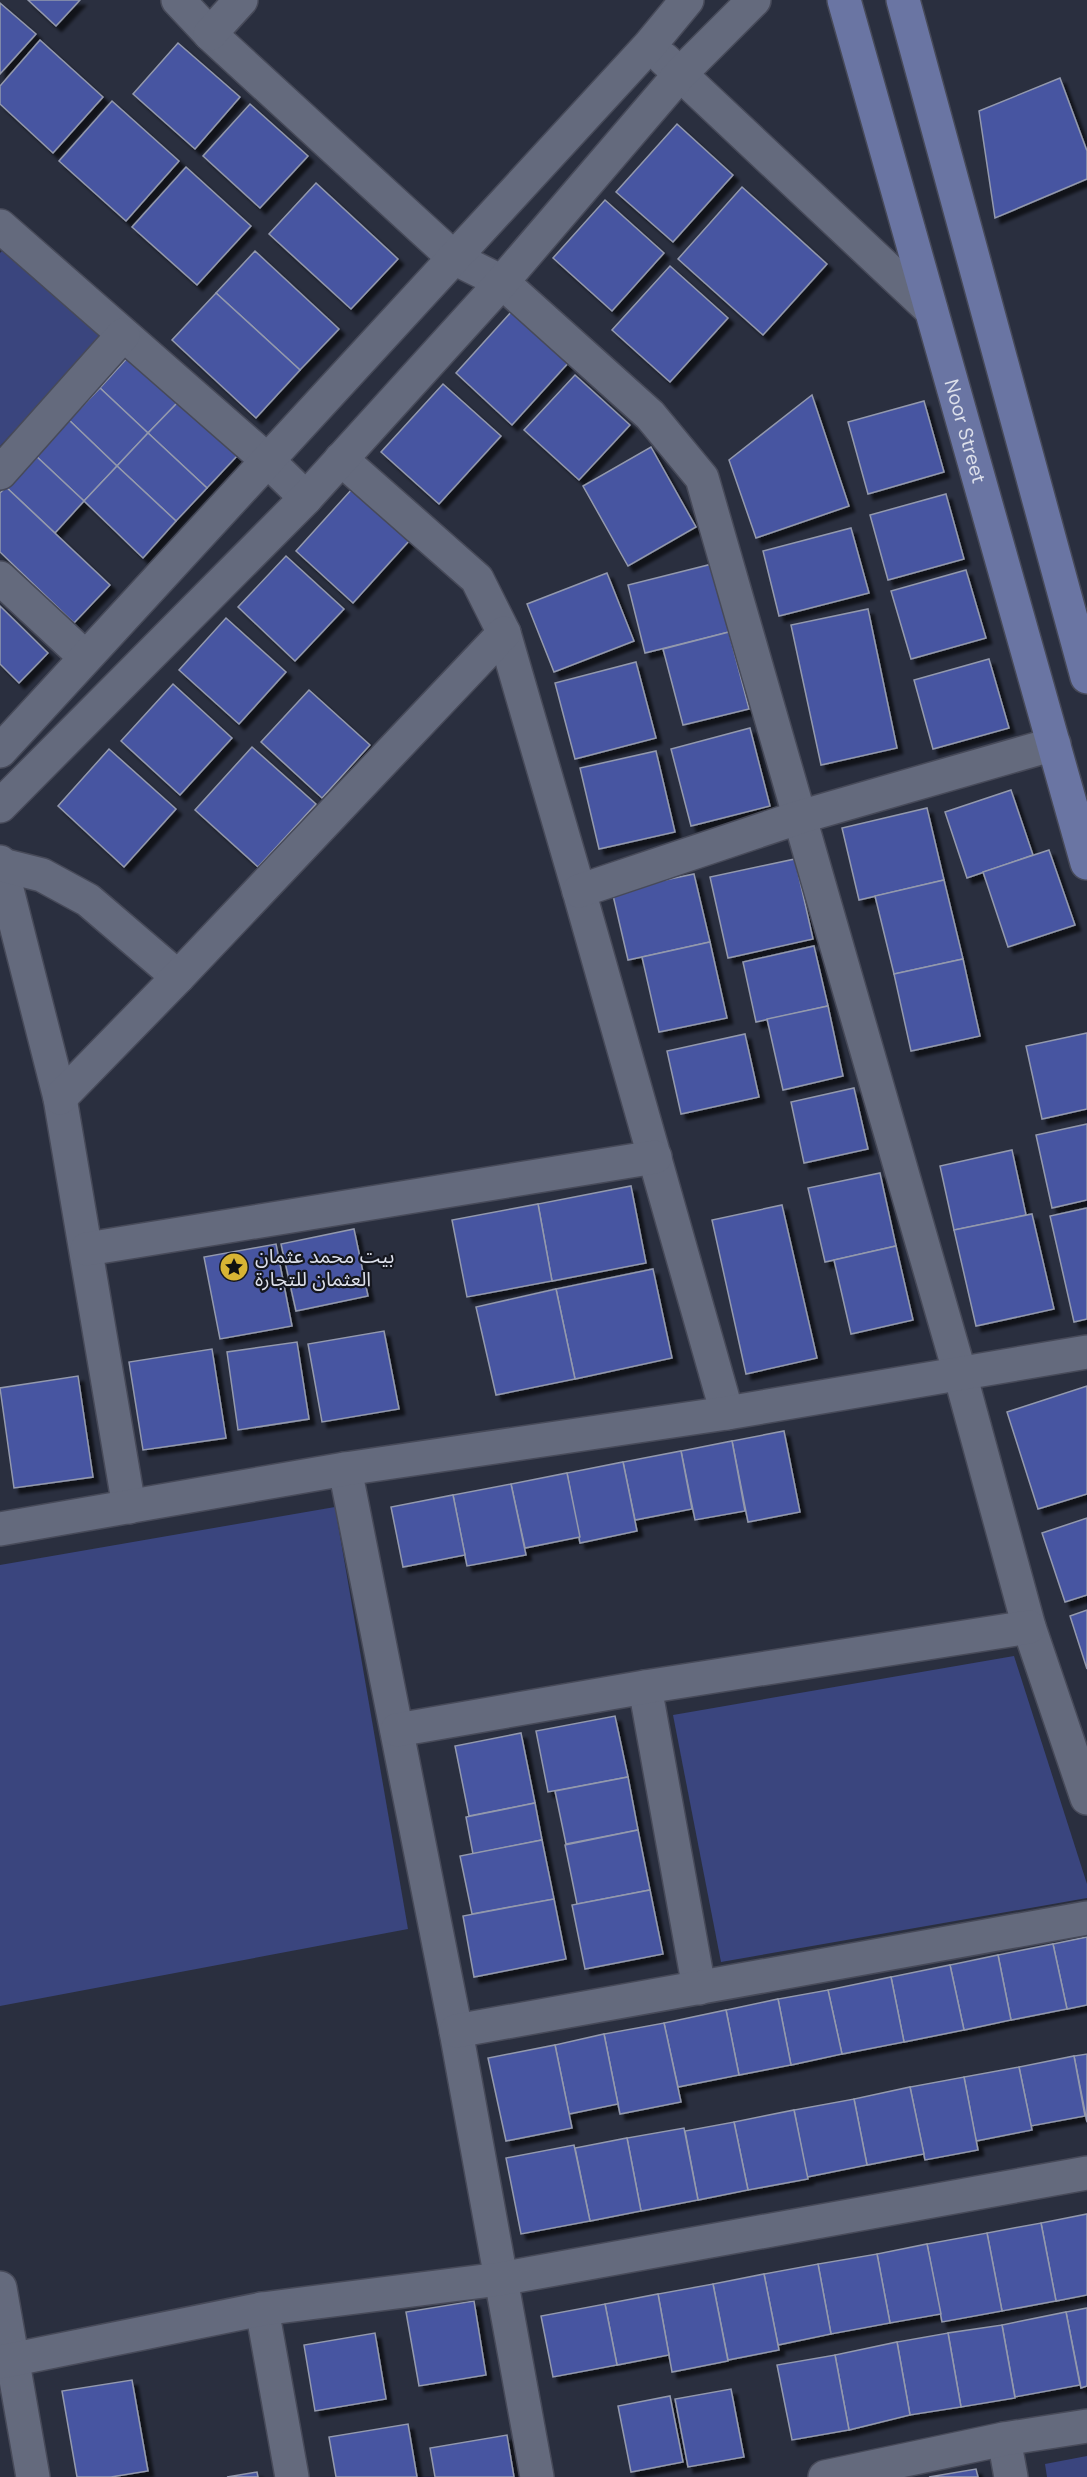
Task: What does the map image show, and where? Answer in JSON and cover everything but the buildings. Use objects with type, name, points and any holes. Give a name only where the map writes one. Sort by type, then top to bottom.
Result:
[{"type":"main road","name":"Noor Street","points":[[844,0],[1087,863]]},
{"type":"main road","points":[[903,0],[1087,677]]},
{"type":"street","points":[[178,0],[210,34],[454,258],[502,282],[650,415],[702,478],[960,1374],[1029,1627],[1087,1798]]},
{"type":"street","points":[[210,34],[241,0]]},
{"type":"street","points":[[0,751],[649,46],[687,0]]},
{"type":"street","points":[[0,806],[306,498],[502,282],[681,73],[754,0]]},
{"type":"street","points":[[649,46],[681,73],[931,310]]},
{"type":"street","points":[[0,226],[267,460],[306,498]]},
{"type":"street","points":[[0,473],[123,334]]},
{"type":"street","points":[[340,459],[477,579],[504,633],[727,1413]]},
{"type":"street","points":[[0,578],[85,657]]},
{"type":"street","points":[[60,1098],[504,633]]},
{"type":"street","points":[[579,891],[800,817],[1054,744]]},
{"type":"street","points":[[129,1507],[60,1098],[1,864],[42,875],[88,900],[178,977]]},
{"type":"street","points":[[87,1249],[655,1157]]},
{"type":"street","points":[[0,1529],[345,1469],[727,1413],[1087,1352]]},
{"type":"street","points":[[345,1469],[456,2031],[537,2477]]},
{"type":"street","points":[[397,1730],[645,1687],[1029,1627]]},
{"type":"street","points":[[645,1687],[699,1988]]},
{"type":"street","points":[[456,2031],[1087,1918]]},
{"type":"street","points":[[6,2361],[262,2309],[500,2279],[1087,2173]]},
{"type":"street","points":[[0,2288],[6,2361],[33,2477]]},
{"type":"street","points":[[262,2309],[292,2477]]},
{"type":"street","points":[[825,2477],[1004,2439],[1087,2426]]},
{"type":"street","points":[[1004,2439],[1011,2477]]},
{"type":"shaded area","points":[[5,248],[103,337],[0,446],[0,253]]},
{"type":"shaded area","points":[[335,1507],[408,1929],[0,2006],[0,1565]]},
{"type":"shaded area","points":[[1014,1656],[1087,1884],[1087,1898],[721,1962],[673,1715]]},
{"type":"shaded area","points":[[1087,2456],[1087,2477],[1047,2477],[1045,2464]]},
{"type":"place","name":"بيت محمد عثمان العثمان للتجارة","points":[[234,1267]]}]
